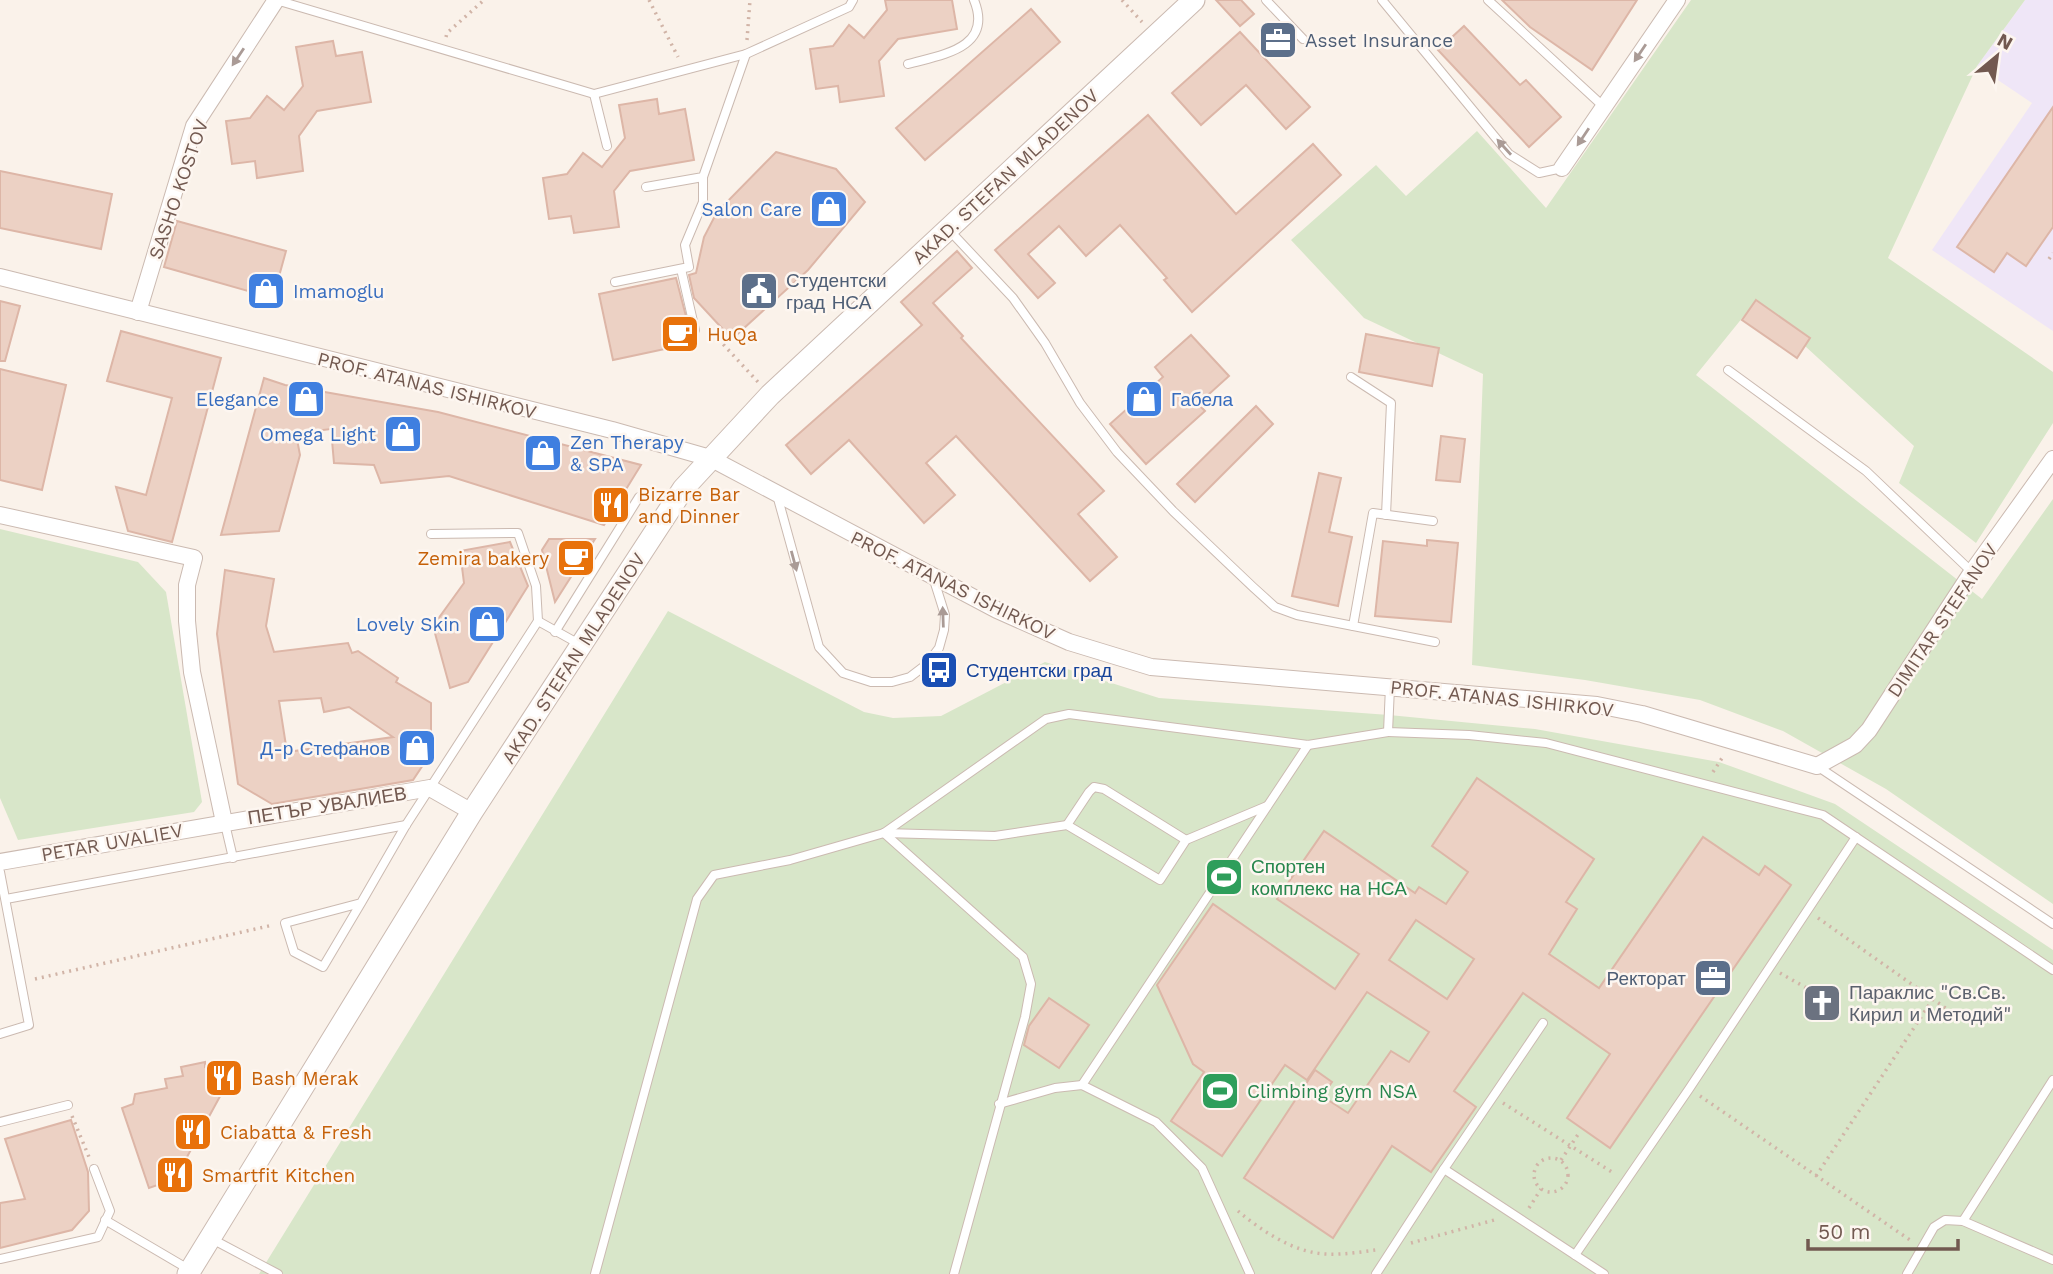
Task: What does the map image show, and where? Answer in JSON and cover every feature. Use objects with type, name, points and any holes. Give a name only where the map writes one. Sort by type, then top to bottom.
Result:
[{"type":"street","name":"SASHO KOSTOV","points":[[138,312],[194,126],[276,0]]},
{"type":"street","name":"AKAD. STEFAN MLADENOV","points":[[189,1272],[472,812],[683,489],[770,395],[1194,0]]},
{"type":"street","points":[[1562,168],[1677,0]]},
{"type":"street","name":"PROF. ATANAS ISHIRKOV","points":[[0,277],[612,430],[710,458],[997,610],[1069,642],[1151,667],[1597,705],[1642,713],[1817,766]]},
{"type":"street","name":"DIMITAR STEFANOV","points":[[1817,766],[1855,745],[1869,730],[1972,572],[2053,459]]},
{"type":"street","points":[[0,515],[194,558],[187,585],[192,672],[224,822]]},
{"type":"street","points":[[430,788],[472,812]]},
{"type":"street","name":"ПЕТЪР УВАЛИЕВ","points":[[224,822],[430,788]]},
{"type":"street","name":"PETAR UVALIEV","points":[[0,862],[224,822]]},
{"type":"lane","points":[[276,0],[594,93],[746,54],[849,7],[853,0]]},
{"type":"lane","points":[[908,64],[962,48],[972,38],[977,26],[977,7],[974,0]]},
{"type":"lane","points":[[1266,0],[1303,39]]},
{"type":"lane","points":[[1382,0],[1509,154],[1539,173],[1562,168]]},
{"type":"lane","points":[[1488,0],[1604,107]]},
{"type":"lane","points":[[615,282],[689,267],[685,245],[703,202],[703,177],[746,54]]},
{"type":"lane","points":[[594,93],[607,146]]},
{"type":"lane","points":[[646,187],[703,177]]},
{"type":"lane","points":[[948,228],[1013,298],[1117,453],[1173,511],[1275,607],[1297,615],[1435,642]]},
{"type":"lane","points":[[681,269],[695,330]]},
{"type":"lane","points":[[1728,370],[1866,471],[1972,572]]},
{"type":"lane","points":[[1351,377],[1391,403],[1386,515]]},
{"type":"lane","points":[[777,495],[819,647],[843,673],[872,682],[892,682],[910,677],[927,664],[939,648],[945,615],[933,577]]},
{"type":"lane","points":[[555,632],[639,497]]},
{"type":"lane","points":[[1353,626],[1373,513],[1433,521]]},
{"type":"lane","points":[[361,903],[285,923],[294,951],[323,967],[361,903],[406,825],[538,621],[536,586],[518,533],[431,534]]},
{"type":"lane","points":[[538,621],[581,645]]},
{"type":"lane","points":[[1388,732],[1390,687]]},
{"type":"lane","points":[[884,833],[1046,719],[1069,714],[1308,745],[1388,732],[1469,735],[1546,743],[1823,815],[2053,970]]},
{"type":"lane","points":[[1082,1085],[1308,745]]},
{"type":"lane","name":"PROF. ATANAS ISHIRKOV","points":[[1817,766],[2053,924]]},
{"type":"lane","points":[[1067,825],[1094,787],[1104,789],[1185,840]]},
{"type":"lane","points":[[595,1274],[697,899],[714,875],[789,860],[884,833],[995,836],[1067,825],[1160,880],[1185,840],[1267,806]]},
{"type":"lane","points":[[224,822],[233,858]]},
{"type":"lane","points":[[6,899],[406,825]]},
{"type":"lane","points":[[884,833],[1023,957],[1031,984],[1025,1017],[954,1274]]},
{"type":"lane","points":[[1576,1255],[1856,837]]},
{"type":"lane","points":[[0,872],[29,1025],[0,1034]]},
{"type":"lane","points":[[1376,1274],[1543,1023]]},
{"type":"lane","points":[[1963,1221],[2053,1080]]},
{"type":"lane","points":[[999,1104],[1055,1088],[1082,1085],[1156,1122],[1202,1168],[1250,1274]]},
{"type":"lane","points":[[0,1122],[68,1105]]},
{"type":"lane","points":[[0,1259],[97,1237],[110,1211],[94,1169]]},
{"type":"lane","points":[[1444,1169],[1604,1274]]},
{"type":"lane","points":[[106,1220],[189,1272]]},
{"type":"lane","points":[[1907,1274],[1934,1227],[1945,1220],[1963,1221],[2053,1261]]},
{"type":"lane","points":[[211,1238],[278,1274]]},
{"type":"path","points":[[442,49],[447,33],[484,0]]},
{"type":"path","points":[[649,0],[684,71]]},
{"type":"path","points":[[746,54],[750,0]]},
{"type":"path","points":[[1122,0],[1155,36]]},
{"type":"path","points":[[2049,259],[2053,253]]},
{"type":"path","points":[[705,325],[770,395]]},
{"type":"path","points":[[1707,783],[1732,741]]},
{"type":"path","points":[[1807,911],[1954,1014],[1960,1012]]},
{"type":"path","points":[[21,982],[285,923]]},
{"type":"path","points":[[1769,967],[1810,990]]},
{"type":"path","points":[[1816,1176],[1933,999]]},
{"type":"path","points":[[1689,1089],[1921,1248]]},
{"type":"path","points":[[1493,1096],[1626,1181]]},
{"type":"path","points":[[68,1105],[94,1169]]},
{"type":"path","points":[[1561,1160],[1579,1133]]},
{"type":"path","points":[[1553,1157],[1561,1160],[1567,1167],[1569,1176],[1566,1185],[1559,1191],[1541,1189],[1535,1182],[1537,1165],[1544,1159],[1553,1157]]},
{"type":"path","points":[[1211,1186],[1250,1220],[1274,1236],[1301,1248],[1325,1254],[1394,1248],[1517,1217],[1541,1189]]},
{"type":"shaded area","points":[[2025,0],[2053,0],[2053,331],[1932,250],[2032,103],[1977,66]]},
{"type":"green space","points":[[1691,0],[2025,0],[1977,66],[1888,258],[2053,372],[2053,423],[1976,543],[1899,483],[1914,446],[1756,301],[1696,375],[1982,599],[2053,499],[2053,904],[1886,789],[1783,731],[1700,700],[1585,680],[1472,665],[1483,374],[1364,318],[1291,240],[1376,165],[1406,196],[1477,131],[1546,208]]},
{"type":"green space","points":[[0,529],[138,562],[166,592],[202,802],[194,812],[18,840],[0,798]]},
{"type":"green space","name":"Спортен комплекс на НСА","points":[[668,611],[864,712],[893,718],[941,716],[1045,662],[1159,698],[1535,729],[1719,762],[1835,804],[2053,950],[2053,1274],[259,1274]]},
{"type":"building","points":[[885,0],[952,0],[957,29],[898,39],[879,61],[884,96],[840,102],[838,86],[816,89],[810,49],[833,46],[849,25],[864,38],[887,10]]},
{"type":"building","points":[[1216,0],[1241,0],[1254,14],[1240,26]]},
{"type":"building","points":[[1502,0],[1637,0],[1592,70],[1530,27]]},
{"type":"building","points":[[1031,9],[1060,42],[925,160],[896,128]]},
{"type":"building","points":[[1464,26],[1520,85],[1526,80],[1561,117],[1529,147],[1438,50]]},
{"type":"building","points":[[1240,32],[1310,107],[1286,129],[1246,85],[1201,125],[1172,93]]},
{"type":"building","points":[[333,41],[336,56],[362,52],[371,102],[317,111],[299,136],[303,171],[257,178],[255,161],[232,164],[226,121],[250,118],[267,96],[284,110],[303,86],[296,47]]},
{"type":"building","points":[[657,99],[659,114],[685,109],[694,160],[630,171],[614,191],[619,227],[574,233],[571,216],[549,219],[543,178],[567,174],[583,153],[602,167],[625,138],[619,105]]},
{"type":"building","points":[[2053,107],[2053,227],[2026,266],[2007,253],[1994,272],[1957,247]]},
{"type":"building","points":[[1148,115],[1236,214],[1313,144],[1341,175],[1192,312],[1164,280],[1167,278],[1120,225],[1086,256],[1059,226],[1028,254],[1055,283],[1038,298],[995,250]]},
{"type":"building","points":[[776,152],[836,169],[865,202],[808,270],[732,339],[694,298],[689,275],[696,273],[704,237],[717,212]]},
{"type":"building","points":[[0,171],[112,194],[101,249],[0,228]]},
{"type":"building","points":[[177,221],[286,251],[273,298],[164,267]]},
{"type":"building","points":[[957,251],[972,268],[933,303],[963,336],[961,338],[1104,491],[1078,514],[1117,557],[1090,581],[956,436],[926,463],[955,495],[924,523],[849,440],[811,474],[786,445],[922,325],[901,302]]},
{"type":"building","points":[[676,278],[693,343],[613,360],[599,294]]},
{"type":"building","points":[[1756,300],[1810,338],[1797,358],[1742,320]]},
{"type":"building","points":[[0,301],[20,306],[5,361],[0,361]]},
{"type":"building","points":[[121,331],[221,358],[172,542],[128,531],[116,487],[146,495],[172,398],[107,381]]},
{"type":"building","points":[[1366,334],[1439,348],[1432,386],[1359,372]]},
{"type":"building","points":[[1191,335],[1229,376],[1198,404],[1205,411],[1146,464],[1110,424],[1163,377],[1155,367]]},
{"type":"building","points":[[0,369],[66,385],[42,490],[0,480]]},
{"type":"building","points":[[264,378],[285,385],[438,412],[641,465],[604,525],[449,476],[381,483],[374,465],[334,463],[331,429],[296,434],[300,455],[279,531],[221,535]]},
{"type":"building","points":[[1256,406],[1273,424],[1195,502],[1177,484]]},
{"type":"building","points":[[1441,436],[1465,439],[1460,482],[1436,480]]},
{"type":"building","points":[[1319,473],[1341,478],[1329,532],[1352,537],[1338,606],[1292,596]]},
{"type":"building","points":[[549,539],[595,539],[555,602],[542,550]]},
{"type":"building","points":[[1427,540],[1458,543],[1451,622],[1375,616],[1383,541],[1427,546]]},
{"type":"building","points":[[510,542],[528,586],[468,682],[450,688],[433,626],[464,583],[460,551]]},
{"type":"building","points":[[225,570],[274,579],[266,626],[274,652],[348,643],[352,653],[358,651],[398,678],[396,682],[431,703],[431,753],[413,780],[272,804],[238,784],[217,634]],"holes":[[[321,698],[324,712],[349,707],[393,737],[287,752],[279,701]]]},
{"type":"building","points":[[1477,778],[1594,859],[1566,902],[1577,909],[1549,954],[1599,988],[1703,837],[1759,875],[1765,866],[1791,885],[1610,1148],[1567,1118],[1610,1054],[1523,993],[1454,1091],[1476,1107],[1431,1172],[1392,1146],[1333,1238],[1244,1178],[1315,1070],[1332,1082],[1322,1096],[1348,1113],[1391,1051],[1409,1062],[1429,1032],[1367,992],[1307,1080],[1285,1065],[1222,1156],[1171,1121],[1204,1072],[1193,1064],[1157,985],[1213,904],[1335,989],[1359,954],[1277,899],[1324,831],[1415,893],[1419,887],[1446,904],[1468,872],[1432,846]],"holes":[[[1416,920],[1474,959],[1447,999],[1389,960]]]},
{"type":"building","name":"Параклис \"Св.Св. Кирил и Методий\"","points":[[1816,990],[1838,1003],[1838,1015],[1828,1019],[1806,1006]]},
{"type":"building","points":[[1049,998],[1089,1025],[1059,1068],[1024,1045],[1029,1026]]},
{"type":"building","points":[[205,1062],[205,1067],[221,1064],[230,1078],[175,1179],[149,1188],[122,1108],[133,1104],[135,1094],[167,1088],[165,1079],[183,1076],[181,1067]]},
{"type":"building","points":[[71,1120],[88,1172],[89,1211],[72,1230],[0,1248],[0,1203],[25,1199],[5,1139]]},
{"type":"place","name":"Asset Insurance","points":[[1278,40]]},
{"type":"place","name":"Salon Care","points":[[829,209]]},
{"type":"place","name":"Imamoglu","points":[[266,291]]},
{"type":"place","name":"Студентски град НСА","points":[[759,291]]},
{"type":"place","name":"HuQa","points":[[680,334]]},
{"type":"place","name":"Elegance","points":[[306,399]]},
{"type":"place","name":"Габела","points":[[1144,399]]},
{"type":"place","name":"Omega Light","points":[[403,434]]},
{"type":"place","name":"Zen Therapy & SPA","points":[[543,453]]},
{"type":"place","name":"Bizarre Bar and Dinner","points":[[611,505]]},
{"type":"place","name":"Zemira bakery","points":[[576,558]]},
{"type":"place","name":"Lovely Skin","points":[[487,624]]},
{"type":"place","name":"Студентски град","points":[[939,670]]},
{"type":"place","name":"Д-р Стефанов","points":[[417,748]]},
{"type":"place","name":"Спортен комплекс на НСА","points":[[1224,877]]},
{"type":"place","name":"Ректорат","points":[[1713,978]]},
{"type":"place","name":"Параклис \"Св.Св. Кирил и Методий\"","points":[[1822,1003]]},
{"type":"place","name":"Bash Merak","points":[[224,1078]]},
{"type":"place","name":"Climbing gym NSA","points":[[1220,1091]]},
{"type":"place","name":"Ciabatta & Fresh","points":[[193,1132]]},
{"type":"place","name":"Smartfit Kitchen","points":[[175,1175]]}]
